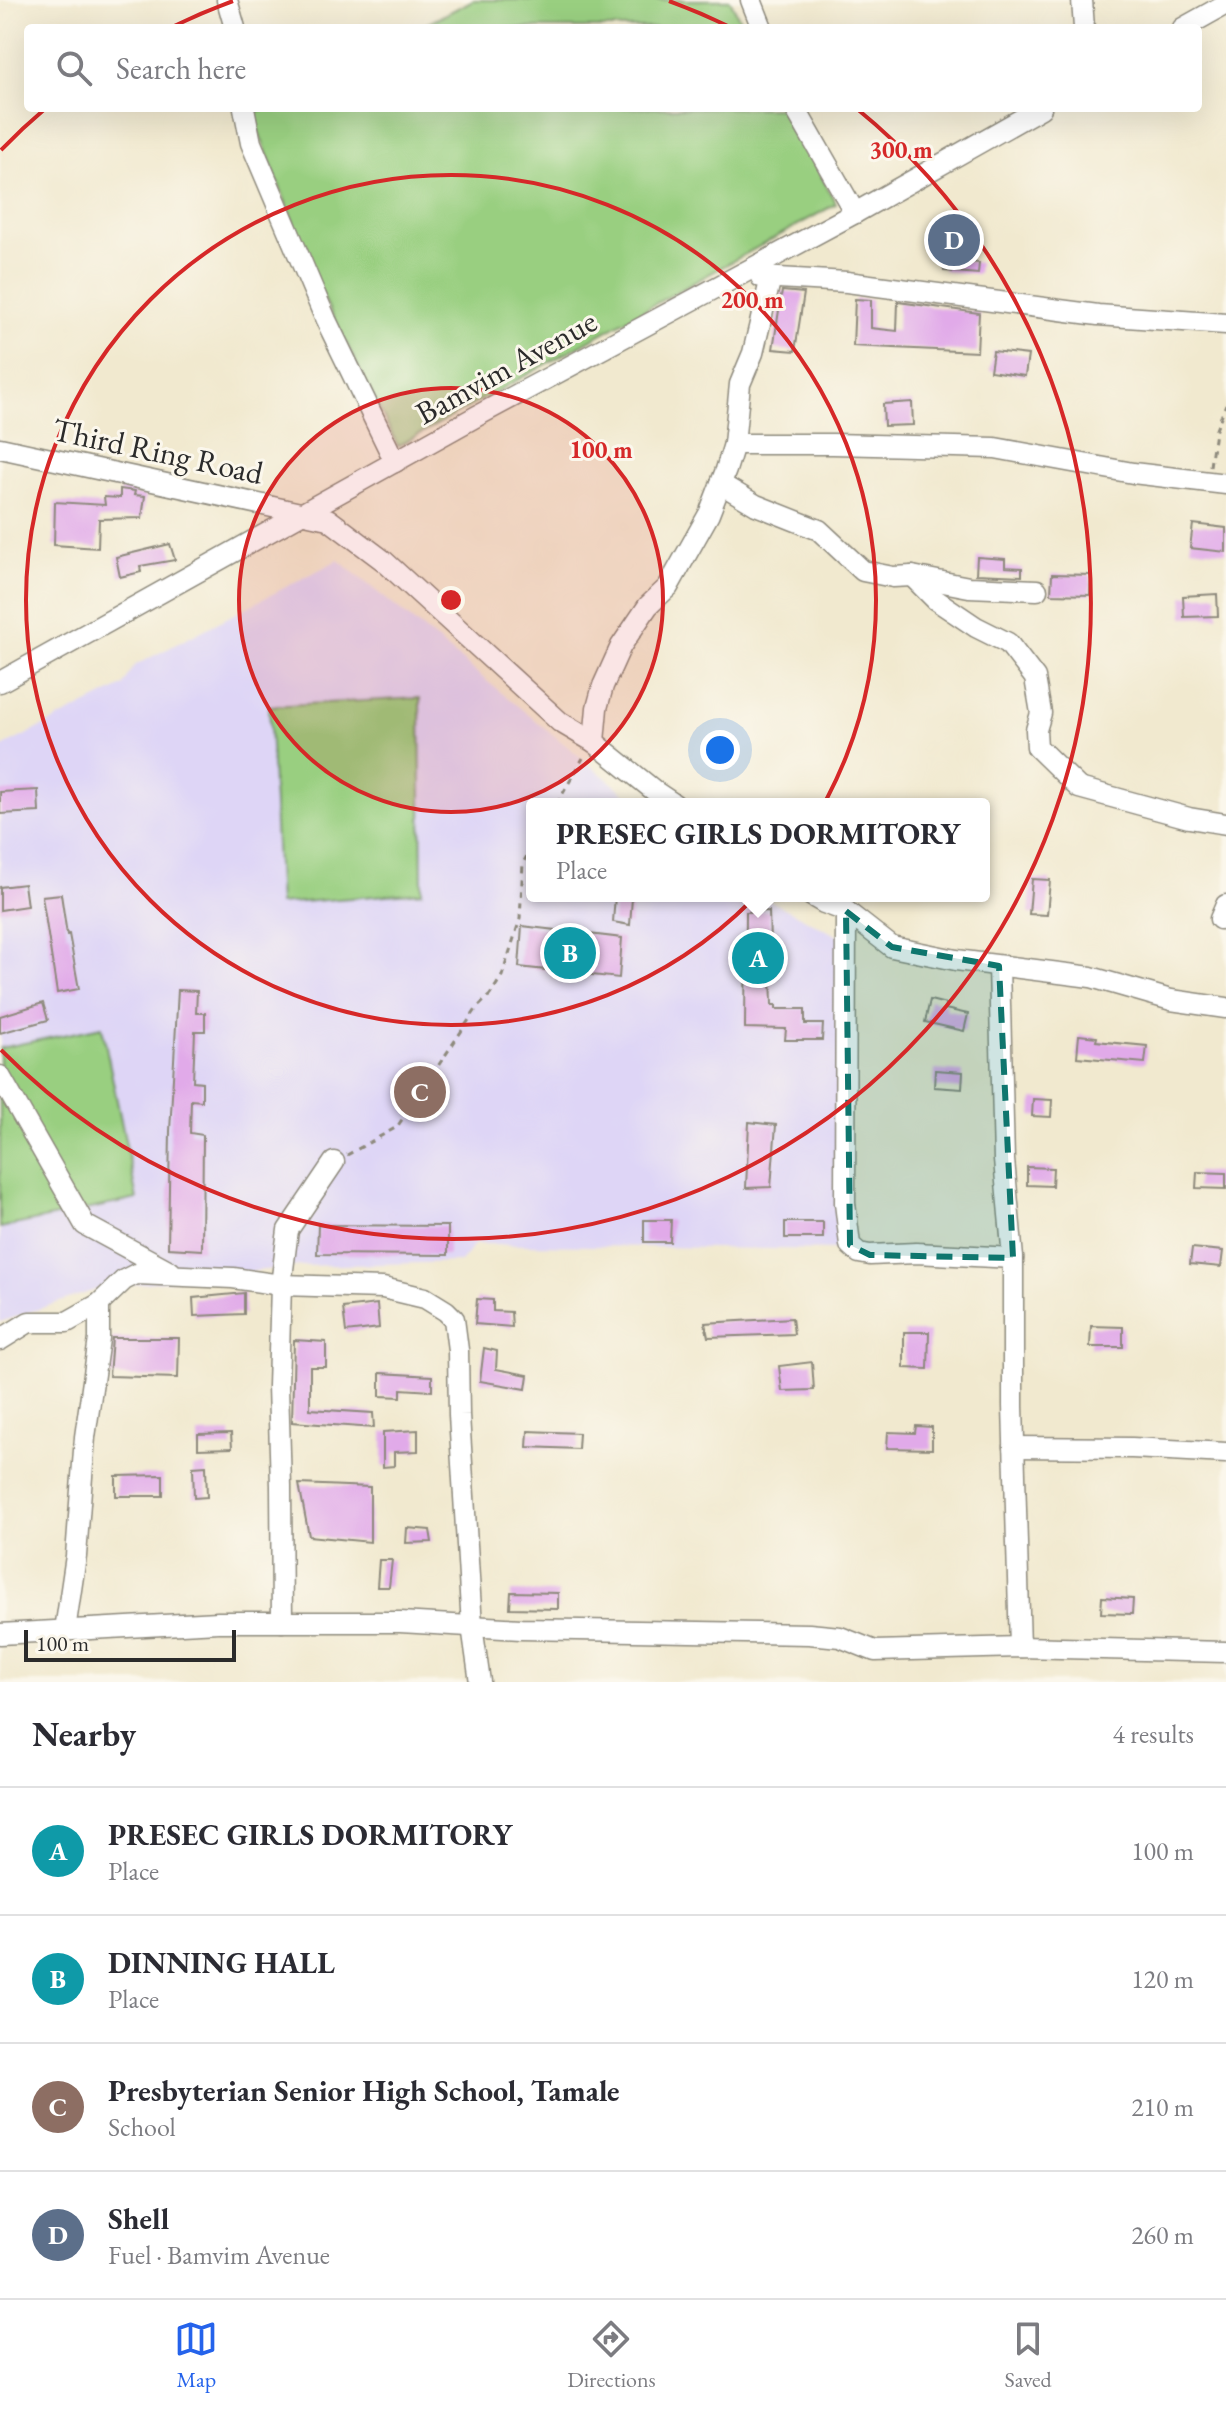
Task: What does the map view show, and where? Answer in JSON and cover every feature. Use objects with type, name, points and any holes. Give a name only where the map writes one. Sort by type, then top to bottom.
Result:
[{"type":"street","points":[[227,0],[234,24]]},
{"type":"street","points":[[1082,0],[1084,24]]},
{"type":"street","points":[[753,1],[761,24]]},
{"type":"street","points":[[1190,24],[1226,4]]},
{"type":"street","points":[[245,112],[251,143],[326,320],[395,462]]},
{"type":"street","points":[[797,112],[855,213]]},
{"type":"street","name":"Bamvim Avenue","points":[[0,682],[1034,112]]},
{"type":"street","points":[[739,275],[862,284],[1098,315],[1226,324]]},
{"type":"street","points":[[588,750],[603,686],[621,646],[648,606],[668,587],[709,514],[721,484],[734,444],[740,384],[753,353],[771,277]]},
{"type":"street","points":[[734,444],[995,448],[1133,473],[1217,483]]},
{"type":"street","name":"Third Ring Road","points":[[0,448],[328,519],[370,549],[588,750],[665,798]]},
{"type":"street","points":[[721,484],[774,513],[819,530],[863,571],[969,587],[1037,590]]},
{"type":"street","points":[[912,576],[936,600],[976,627],[1008,643],[1035,678],[1041,713],[1036,730],[1037,747],[1079,788],[1189,818],[1226,824]]},
{"type":"street","points":[[822,902],[846,911],[892,947],[921,955],[1091,977],[1171,1000],[1226,1008]]},
{"type":"street","points":[[846,911],[845,1203],[850,1245],[859,1253],[870,1255],[916,1253],[1013,1258]]},
{"type":"street","points":[[999,966],[1004,1160],[1013,1258],[1014,1447],[1020,1647]]},
{"type":"street","points":[[0,1076],[85,1225],[177,1274]]},
{"type":"street","points":[[282,1622],[278,1386],[281,1285],[288,1230],[334,1162]]},
{"type":"street","points":[[0,1340],[29,1322],[67,1322],[99,1304],[129,1276],[146,1273],[252,1280],[281,1285],[383,1288],[425,1298],[446,1311],[454,1319],[458,1350],[472,1626],[480,1682]]},
{"type":"street","points":[[65,1630],[76,1556],[85,1437],[98,1353],[99,1304]]},
{"type":"street","points":[[1014,1447],[1226,1453]]},
{"type":"street","points":[[0,1634],[218,1622],[400,1622],[521,1629],[809,1634],[840,1637],[875,1651],[1020,1647],[1226,1652]]},
{"type":"path","points":[[1217,483],[1215,432],[1226,404]]},
{"type":"path","points":[[560,798],[588,750]]},
{"type":"path","points":[[334,1162],[397,1127],[502,976],[520,919],[523,863],[526,858]]},
{"type":"highlighted area","points":[[846,911],[892,947],[999,966],[1013,1258],[870,1255],[850,1245]]},
{"type":"shaded area","points":[[338,560],[631,798],[526,798],[526,902],[773,902],[844,939],[838,1250],[475,1244],[460,1262],[301,1266],[101,1288],[0,1322],[0,748],[123,686],[134,666]]},
{"type":"green space","points":[[473,0],[730,0],[742,24],[427,24]]},
{"type":"green space","points":[[788,112],[836,204],[398,446],[319,289],[252,114]]},
{"type":"green space","points":[[420,698],[422,892],[279,904],[269,706]]},
{"type":"green space","points":[[102,1027],[137,1199],[0,1228],[0,1048]]},
{"type":"building","points":[[962,219],[965,261],[979,263],[978,274],[944,271],[942,258],[946,259],[942,220]]},
{"type":"building","points":[[782,291],[804,293],[795,351],[773,349]]},
{"type":"building","points":[[855,299],[871,300],[871,328],[897,331],[898,302],[979,313],[977,352],[853,346]]},
{"type":"building","points":[[993,351],[1028,355],[1025,376],[990,371]]},
{"type":"building","points":[[912,402],[913,425],[884,426],[883,404]]},
{"type":"building","points":[[120,489],[145,496],[142,518],[99,519],[98,548],[54,545],[55,502],[105,505],[104,497],[120,498]]},
{"type":"building","points":[[1193,524],[1226,528],[1226,552],[1190,548]]},
{"type":"building","points":[[170,544],[175,560],[140,566],[141,572],[120,577],[116,557]]},
{"type":"building","points":[[977,557],[1005,559],[1005,567],[1022,568],[1022,576],[976,574]]},
{"type":"building","points":[[1052,574],[1091,575],[1090,595],[1051,594]]},
{"type":"building","points":[[1217,594],[1218,616],[1184,617],[1183,596]]},
{"type":"building","points":[[38,790],[39,812],[0,814],[0,792]]},
{"type":"building","points":[[1032,879],[1050,880],[1047,915],[1029,914]]},
{"type":"building","points":[[24,884],[27,906],[0,910],[0,887]]},
{"type":"building","points":[[61,894],[79,989],[57,993],[42,896]]},
{"type":"building","points":[[615,902],[632,902],[630,925],[613,922]]},
{"type":"building","points":[[769,911],[772,1005],[776,1005],[776,1009],[805,1009],[805,1024],[823,1024],[822,1040],[785,1040],[786,1029],[745,1028],[746,912]]},
{"type":"building","points":[[522,926],[622,938],[619,978],[519,967]]},
{"type":"building","points":[[178,990],[197,991],[196,1013],[205,1013],[205,1031],[195,1031],[193,1081],[202,1082],[202,1101],[191,1100],[190,1133],[203,1135],[202,1250],[168,1248],[170,1131]]},
{"type":"building","points":[[930,1000],[946,1004],[945,1009],[968,1014],[964,1031],[925,1022]]},
{"type":"building","points":[[43,1003],[48,1020],[0,1033],[0,1016]]},
{"type":"building","points":[[1079,1035],[1097,1037],[1096,1041],[1147,1046],[1145,1063],[1077,1057]]},
{"type":"building","points":[[935,1070],[963,1072],[962,1089],[934,1087]]},
{"type":"building","points":[[1033,1099],[1052,1100],[1051,1117],[1032,1116]]},
{"type":"building","points":[[749,1122],[776,1125],[771,1187],[746,1188]]},
{"type":"building","points":[[1027,1167],[1053,1168],[1052,1186],[1027,1185]]},
{"type":"building","points":[[1197,1172],[1226,1173],[1226,1189],[1196,1188]]},
{"type":"building","points":[[644,1220],[671,1220],[670,1242],[644,1242]]},
{"type":"building","points":[[785,1222],[823,1222],[823,1238],[785,1238]]},
{"type":"building","points":[[318,1225],[448,1226],[448,1255],[317,1254]]},
{"type":"building","points":[[1192,1248],[1223,1251],[1221,1267],[1190,1264]]},
{"type":"building","points":[[244,1293],[244,1314],[194,1316],[193,1298]]},
{"type":"building","points":[[477,1299],[493,1300],[493,1311],[511,1312],[512,1327],[475,1324]]},
{"type":"building","points":[[377,1304],[379,1328],[346,1332],[343,1308]]},
{"type":"building","points":[[792,1318],[794,1334],[708,1337],[705,1323]]},
{"type":"building","points":[[1091,1326],[1123,1327],[1123,1347],[1090,1347]]},
{"type":"building","points":[[904,1332],[929,1332],[928,1369],[904,1368]]},
{"type":"building","points":[[112,1338],[179,1338],[178,1378],[109,1376]]},
{"type":"building","points":[[294,1340],[326,1342],[326,1367],[310,1367],[310,1409],[373,1413],[374,1428],[292,1422]]},
{"type":"building","points":[[484,1348],[497,1351],[496,1369],[528,1375],[526,1389],[480,1381]]},
{"type":"building","points":[[812,1362],[814,1390],[782,1391],[779,1366]]},
{"type":"building","points":[[380,1373],[432,1376],[432,1391],[401,1389],[401,1397],[380,1396]]},
{"type":"building","points":[[916,1426],[932,1427],[932,1449],[887,1448],[888,1432],[915,1433]]},
{"type":"building","points":[[418,1430],[418,1451],[394,1452],[394,1466],[383,1467],[383,1432]]},
{"type":"building","points":[[528,1431],[579,1433],[578,1449],[527,1447]]},
{"type":"building","points":[[231,1433],[232,1448],[198,1449],[198,1434]]},
{"type":"building","points":[[206,1466],[207,1497],[194,1498],[193,1467]]},
{"type":"building","points":[[163,1475],[163,1496],[116,1496],[116,1476]]},
{"type":"building","points":[[299,1484],[370,1487],[370,1542],[309,1536]]},
{"type":"building","points":[[407,1528],[430,1530],[432,1542],[406,1543]]},
{"type":"building","points":[[379,1560],[392,1560],[389,1587],[377,1587]]},
{"type":"building","points":[[511,1592],[558,1593],[558,1609],[510,1608]]},
{"type":"building","points":[[1102,1597],[1133,1599],[1132,1614],[1101,1613]]},
{"type":"place","name":"Shell","points":[[954,240]]},
{"type":"place","name":"DINNING HALL","points":[[570,953]]},
{"type":"place","name":"PRESEC GIRLS DORMITORY","points":[[758,958]]},
{"type":"place","name":"Presbyterian Senior High School, Tamale","points":[[420,1092]]}]
